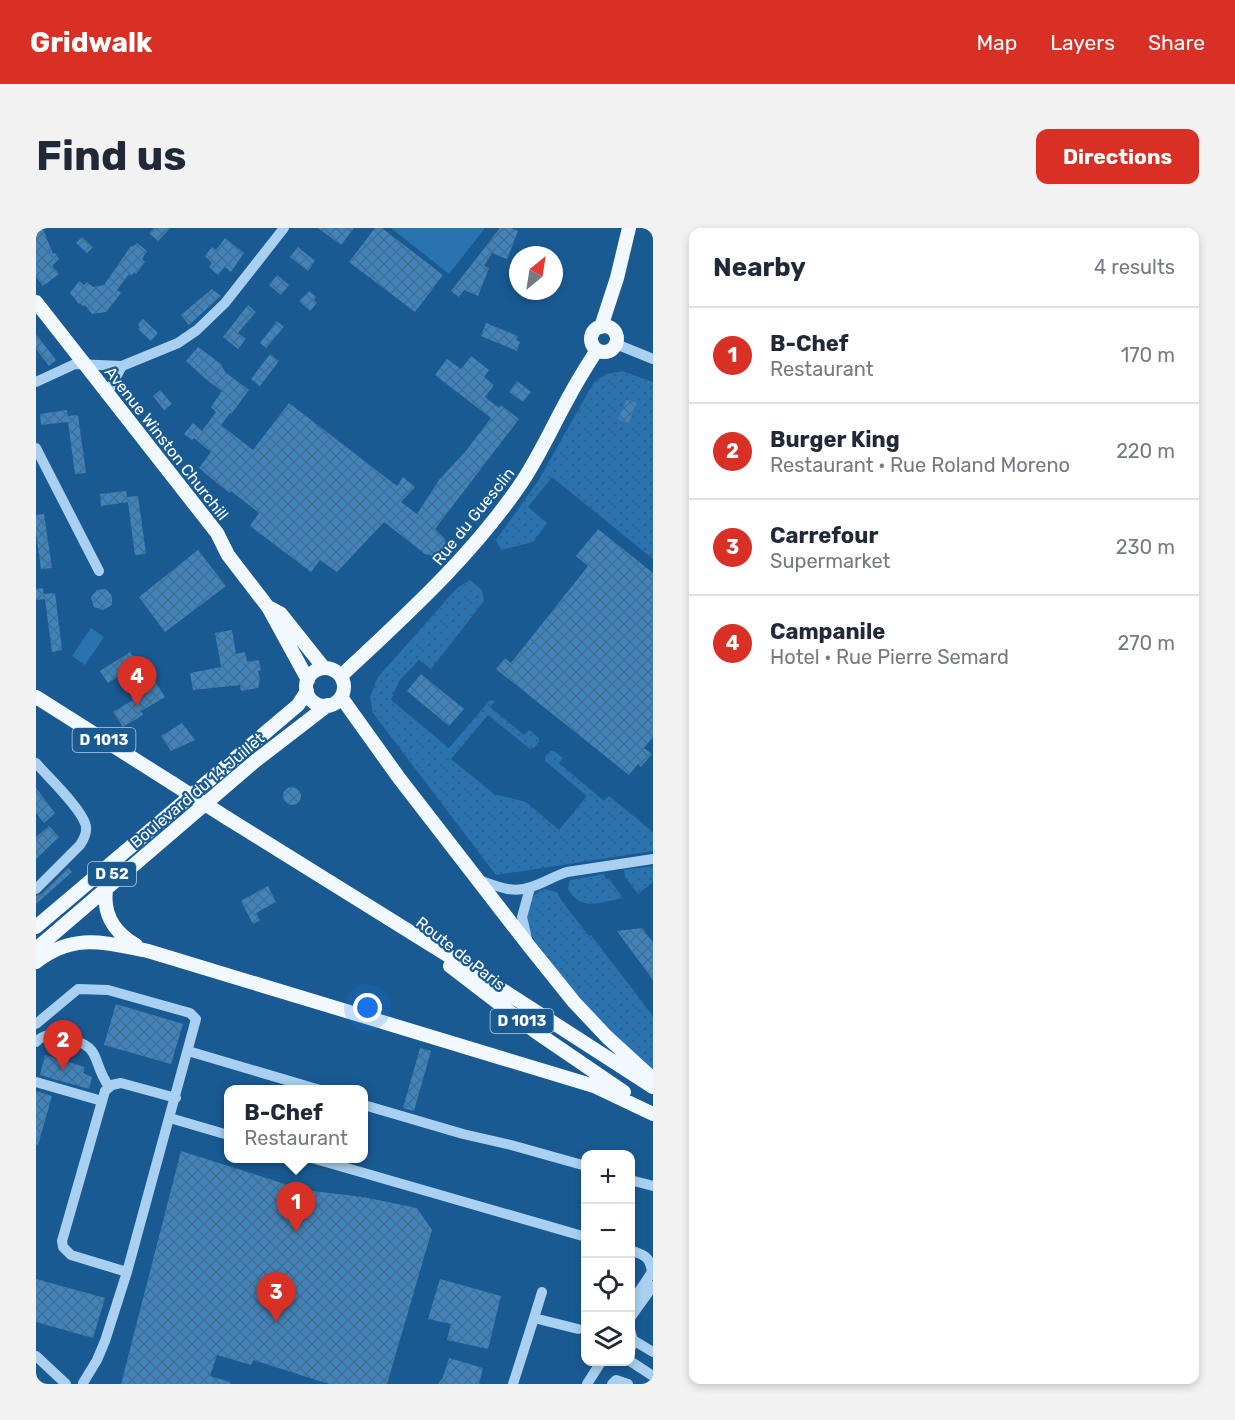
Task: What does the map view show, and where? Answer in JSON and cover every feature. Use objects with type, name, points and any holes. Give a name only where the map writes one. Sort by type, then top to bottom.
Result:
[{"type":"main road","points":[[601,327],[629,228]]},
{"type":"main road","name":"Avenue Winston Churchill","points":[[36,302],[217,533],[228,555],[268,607]]},
{"type":"main road","points":[[597,328],[610,328],[617,339],[616,344],[614,348],[606,352],[597,350],[592,344],[592,335],[597,328]]},
{"type":"main road","name":"Rue du Guesclin","points":[[341,676],[434,589],[473,547],[503,509],[540,455],[571,392],[597,350]]},
{"type":"main road","points":[[268,607],[281,615],[324,668]]},
{"type":"main road","points":[[268,607],[308,685],[309,696],[317,704],[328,705],[338,701],[344,687],[341,676],[334,670],[324,668],[314,672],[308,685]]},
{"type":"main road","name":"Boulevard du 14 Juillet","points":[[36,927],[298,705],[308,685]]},
{"type":"main road","name":"Route de Paris","points":[[36,697],[653,1087]]},
{"type":"main road","points":[[341,697],[399,778],[529,946],[590,1020],[653,1079]]},
{"type":"main road","name":"Boulevard du 14 Juillet","points":[[36,949],[254,762],[328,705]]},
{"type":"main road","name":"D 52","points":[[148,951],[124,938],[115,929],[108,917],[105,903],[106,890],[112,873],[168,822],[180,804]]},
{"type":"main road","name":"Route de Paris","points":[[396,924],[536,1032],[653,1113]]},
{"type":"main road","points":[[36,962],[56,950],[83,941],[111,943],[148,951],[594,1086],[653,1113]]},
{"type":"street","points":[[36,382],[75,364],[122,366],[178,343],[197,330],[225,303],[284,228]]},
{"type":"street","points":[[616,344],[653,359]]},
{"type":"street","points":[[107,394],[122,366]]},
{"type":"street","points":[[36,448],[99,571]]},
{"type":"street","points":[[36,763],[78,810],[86,823],[84,839],[80,845],[36,889]]},
{"type":"street","points":[[479,880],[503,889],[519,890],[530,888],[567,872],[653,859]]},
{"type":"street","points":[[529,946],[522,917],[530,888]]},
{"type":"street","points":[[36,1024],[78,989],[108,990],[190,1013],[196,1019],[127,1272],[105,1341],[97,1360],[81,1384]]},
{"type":"street","points":[[37,1037],[52,1034],[82,1041],[95,1054],[109,1087]]},
{"type":"street","points":[[188,1051],[306,1085]]},
{"type":"street","points":[[36,1082],[102,1101]]},
{"type":"street","points":[[127,1272],[71,1255],[63,1247],[62,1241],[102,1101],[109,1087],[121,1083],[176,1098]]},
{"type":"street","points":[[368,1106],[581,1165]]},
{"type":"street","points":[[170,1118],[224,1134]]},
{"type":"street","points":[[329,1163],[581,1236]]},
{"type":"street","points":[[635,1181],[653,1186]]},
{"type":"street","points":[[635,1252],[649,1259],[652,1272],[635,1298]]},
{"type":"street","points":[[634,1312],[653,1286]]},
{"type":"street","points":[[513,1384],[542,1292]]},
{"type":"street","points":[[534,1318],[578,1329]]},
{"type":"street","points":[[635,1342],[653,1352]]},
{"type":"street","points":[[36,1356],[66,1384]]},
{"type":"street","points":[[635,1364],[653,1376]]},
{"type":"street","points":[[587,1384],[598,1366]]},
{"type":"street","points":[[612,1384],[620,1380],[628,1384]]},
{"type":"shaded area","points":[[391,228],[485,228],[449,274]]},
{"type":"shaded area","points":[[622,371],[653,382],[653,559],[552,477],[528,507],[547,523],[533,542],[501,550],[496,540],[538,481],[594,382],[606,374]]},
{"type":"shaded area","points":[[470,580],[482,590],[484,601],[431,669],[419,660],[399,681],[391,700],[449,748],[490,700],[495,701],[490,707],[524,735],[529,730],[539,738],[539,742],[530,749],[488,715],[451,759],[494,794],[526,802],[559,830],[587,796],[545,761],[550,751],[554,751],[563,758],[559,763],[604,801],[609,796],[653,832],[653,851],[496,875],[373,713],[370,697],[378,677],[457,588]]},
{"type":"shaded area","points":[[91,628],[104,637],[85,665],[72,656]]},
{"type":"shaded area","points":[[653,866],[653,882],[638,894],[625,877],[624,870]]},
{"type":"shaded area","points":[[604,874],[623,898],[592,904],[585,903],[579,901],[568,889],[570,880]]},
{"type":"shaded area","points":[[544,889],[557,892],[653,1016],[653,1071],[604,1028],[546,958],[536,942],[529,927],[526,912],[531,899]]},
{"type":"building","points":[[154,228],[170,228],[158,241],[149,234]]},
{"type":"building","points":[[318,228],[354,228],[341,245]]},
{"type":"building","points":[[375,228],[382,228],[443,275],[415,312],[349,262]]},
{"type":"building","points":[[500,228],[511,228],[518,231],[512,246],[509,246],[507,259],[492,253],[484,266],[489,268],[478,296],[464,290],[459,297],[451,291]]},
{"type":"building","points":[[43,229],[53,254],[55,253],[59,259],[52,266],[59,274],[43,286],[36,277],[36,234]]},
{"type":"building","points":[[82,237],[93,247],[87,253],[76,243]]},
{"type":"building","points":[[225,238],[244,253],[231,272],[225,267],[218,275],[209,267],[212,263],[205,256],[212,247],[216,250]]},
{"type":"building","points":[[137,243],[147,251],[142,259],[145,262],[136,274],[131,276],[129,274],[117,290],[121,293],[106,312],[92,314],[85,305],[79,304],[70,293],[79,281],[84,285],[87,282],[93,287],[104,285],[131,246]]},
{"type":"building","points":[[298,247],[315,261],[308,271],[290,257]]},
{"type":"building","points":[[277,275],[289,285],[281,295],[269,285]]},
{"type":"building","points":[[212,289],[221,296],[189,325],[181,315]]},
{"type":"building","points":[[309,291],[316,297],[314,300],[317,303],[310,311],[299,301]]},
{"type":"building","points":[[248,305],[256,312],[238,333],[246,339],[238,349],[223,337]]},
{"type":"building","points":[[143,319],[158,333],[151,341],[138,329],[140,327],[138,324]]},
{"type":"building","points":[[277,321],[284,327],[266,348],[260,343]]},
{"type":"building","points":[[486,323],[518,336],[516,340],[520,342],[517,351],[481,336]]},
{"type":"building","points":[[36,334],[56,360],[49,366],[36,349]]},
{"type":"building","points":[[198,347],[221,364],[225,372],[249,390],[221,425],[253,450],[289,403],[397,486],[403,477],[415,487],[401,502],[417,514],[439,480],[465,452],[491,418],[435,375],[447,359],[461,369],[471,356],[489,370],[484,377],[494,385],[485,397],[499,408],[501,405],[519,419],[435,529],[445,539],[446,547],[442,553],[433,556],[425,554],[384,522],[337,572],[320,560],[311,572],[250,526],[259,513],[231,491],[229,493],[199,468],[211,452],[194,438],[192,440],[184,434],[193,423],[202,431],[216,412],[211,407],[222,391],[186,361]]},
{"type":"building","points":[[270,354],[279,361],[260,386],[251,379]]},
{"type":"building","points":[[517,381],[531,392],[523,402],[509,392]]},
{"type":"building","points":[[160,390],[172,404],[164,410],[153,396]]},
{"type":"building","points":[[627,399],[637,403],[628,424],[618,419]]},
{"type":"building","points":[[67,410],[68,416],[78,415],[86,473],[75,474],[68,422],[41,425],[40,414]]},
{"type":"building","points":[[126,491],[127,497],[138,496],[146,554],[135,555],[128,502],[101,506],[100,494]]},
{"type":"building","points":[[44,514],[52,568],[41,569],[36,515]]},
{"type":"building","points":[[598,529],[653,573],[653,737],[644,748],[652,754],[641,767],[638,764],[629,775],[496,669],[505,658],[511,663],[588,566],[576,556]]},
{"type":"building","points":[[198,550],[226,586],[165,632],[139,597]]},
{"type":"building","points":[[43,588],[44,594],[55,593],[62,650],[52,652],[45,599],[36,600],[36,589]]},
{"type":"building","points":[[106,589],[112,596],[112,605],[103,610],[94,607],[91,597],[97,590]]},
{"type":"building","points":[[232,630],[236,654],[245,652],[247,662],[259,660],[261,670],[258,671],[260,679],[258,688],[241,691],[240,685],[193,690],[190,673],[221,667],[215,633]]},
{"type":"building","points":[[130,652],[138,664],[108,683],[100,671]]},
{"type":"building","points":[[421,674],[464,709],[449,726],[407,691]]},
{"type":"building","points":[[155,681],[165,697],[141,711],[143,715],[123,727],[113,712],[133,700],[131,697]]},
{"type":"building","points":[[182,723],[195,740],[171,751],[161,736]]},
{"type":"building","points":[[292,787],[298,790],[301,796],[298,802],[292,805],[286,802],[283,796],[286,790]]},
{"type":"building","points":[[36,788],[55,813],[44,823],[36,813]]},
{"type":"building","points":[[49,826],[59,837],[36,859],[36,837]]},
{"type":"building","points":[[68,868],[72,872],[36,904],[36,896]]},
{"type":"building","points":[[268,886],[276,902],[256,913],[260,920],[253,924],[241,901]]},
{"type":"building","points":[[642,928],[653,942],[653,980],[617,931]]},
{"type":"building","points":[[116,1004],[183,1024],[171,1064],[104,1045]]},
{"type":"building","points":[[420,1048],[431,1051],[414,1111],[403,1108]]},
{"type":"building","points":[[45,1055],[85,1067],[83,1073],[92,1077],[89,1089],[40,1075]]},
{"type":"building","points":[[36,1091],[52,1096],[38,1145],[36,1144]]},
{"type":"building","points":[[181,1151],[304,1190],[363,1197],[417,1208],[432,1230],[387,1384],[329,1384],[253,1360],[251,1365],[217,1355],[210,1376],[230,1382],[230,1384],[121,1384]]},
{"type":"building","points":[[36,1279],[105,1298],[93,1338],[36,1322]]},
{"type":"building","points":[[440,1279],[501,1296],[488,1349],[447,1340],[451,1324],[428,1319]]},
{"type":"building","points":[[449,1358],[483,1368],[479,1384],[438,1384],[443,1377]]},
{"type":"place","name":"Campanile","points":[[137,706]]},
{"type":"place","name":"Burger King","points":[[63,1070]]},
{"type":"place","name":"B-Chef","points":[[296,1232]]},
{"type":"place","name":"Carrefour","points":[[276,1322]]}]
